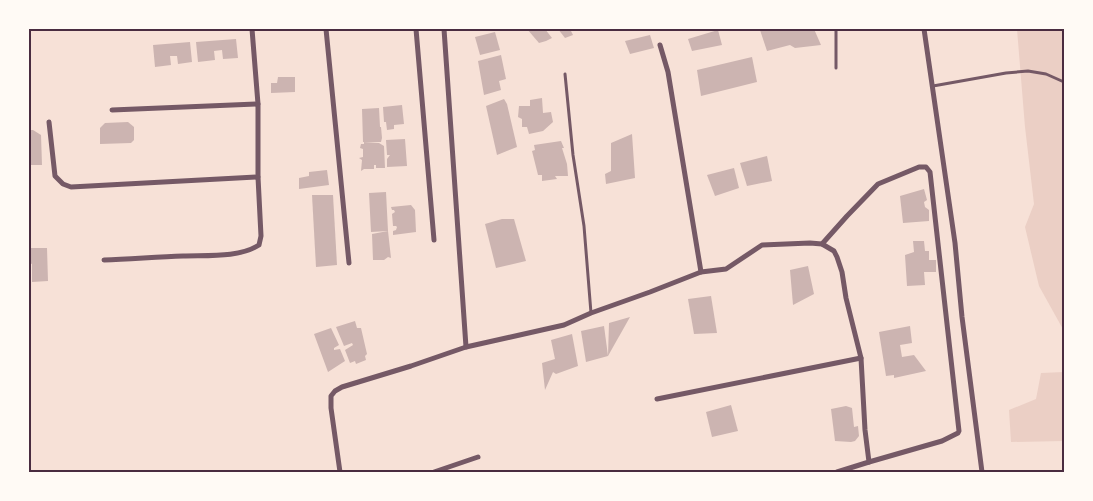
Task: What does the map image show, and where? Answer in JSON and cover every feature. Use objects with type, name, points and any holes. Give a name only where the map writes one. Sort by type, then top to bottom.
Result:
[{"type":"street","points":[[104,260],[219,255],[244,252],[259,245],[261,236],[258,177],[258,104],[252,29]]},
{"type":"street","points":[[326,29],[348,263]]},
{"type":"street","points":[[416,29],[434,240]]},
{"type":"street","points":[[444,29],[466,347]]},
{"type":"street","points":[[924,29],[955,243],[962,317],[982,472]]},
{"type":"street","points":[[660,45],[668,72],[701,272]]},
{"type":"street","points":[[112,110],[258,104]]},
{"type":"street","points":[[49,122],[55,176],[63,184],[71,187],[258,177]]},
{"type":"street","points":[[822,244],[878,184],[919,167],[926,167],[930,172],[959,430],[958,433],[942,441],[837,472]]},
{"type":"street","points":[[340,472],[331,396],[334,391],[342,386],[411,366],[466,347],[564,325],[701,272],[726,269],[762,245],[810,243],[822,244],[834,251],[842,272],[860,358],[869,462]]},
{"type":"street","points":[[657,399],[860,358]]},
{"type":"street","points":[[434,472],[478,457]]},
{"type":"lane","points":[[836,29],[836,68]]},
{"type":"lane","points":[[932,86],[1028,71],[1046,74],[1064,82]]},
{"type":"lane","points":[[565,74],[572,155],[584,226],[591,313]]},
{"type":"shaded area","points":[[1017,29],[1064,29],[1064,331],[1039,286],[1025,227],[1034,204],[1025,127]]},
{"type":"shaded area","points":[[1064,372],[1064,441],[1011,442],[1009,410],[1036,399],[1041,373]]},
{"type":"building","points":[[527,29],[545,29],[552,38],[539,43]]},
{"type":"building","points":[[558,29],[570,29],[573,35],[565,38]]},
{"type":"building","points":[[814,29],[821,45],[795,48],[790,45],[767,51],[760,30]]},
{"type":"building","points":[[718,30],[722,45],[692,51],[688,39]]},
{"type":"building","points":[[495,32],[500,50],[480,55],[475,37]]},
{"type":"building","points":[[650,35],[654,48],[630,54],[625,41]]},
{"type":"building","points":[[236,39],[238,58],[223,59],[222,50],[214,51],[215,60],[198,62],[196,42]]},
{"type":"building","points":[[190,42],[192,62],[178,64],[177,56],[170,56],[171,65],[155,67],[153,45]]},
{"type":"building","points":[[501,55],[506,79],[499,81],[501,90],[484,95],[478,61]]},
{"type":"building","points":[[752,57],[757,82],[701,96],[697,70]]},
{"type":"building","points":[[278,77],[295,77],[295,92],[271,93],[271,83],[277,83]]},
{"type":"building","points":[[542,98],[543,113],[551,112],[553,122],[543,131],[529,134],[527,127],[522,127],[522,119],[518,117],[519,106],[530,106],[530,100]]},
{"type":"building","points":[[504,99],[507,104],[517,147],[497,155],[486,106]]},
{"type":"building","points":[[402,105],[404,124],[394,125],[394,129],[387,130],[386,122],[384,122],[383,107]]},
{"type":"building","points":[[379,108],[381,142],[363,142],[362,109]]},
{"type":"building","points":[[128,122],[134,127],[134,140],[131,143],[100,144],[100,128],[105,123]]},
{"type":"building","points":[[29,130],[33,130],[41,135],[42,165],[29,165]]},
{"type":"building","points":[[632,134],[635,178],[606,184],[605,174],[611,171],[611,143]]},
{"type":"building","points":[[405,139],[407,166],[387,167],[387,159],[390,155],[387,155],[386,140]]},
{"type":"building","points":[[561,141],[564,148],[562,148],[567,164],[568,176],[555,176],[557,179],[542,181],[542,175],[538,175],[532,151],[535,150],[534,145]]},
{"type":"building","points":[[364,142],[379,143],[384,146],[385,168],[376,168],[376,165],[374,165],[374,169],[364,169],[361,171],[362,160],[359,158],[363,157],[363,149],[360,148]]},
{"type":"building","points":[[767,156],[772,181],[747,186],[740,163]]},
{"type":"building","points":[[734,168],[739,188],[715,196],[707,175]]},
{"type":"building","points":[[327,170],[329,185],[299,189],[299,178],[309,176],[309,172]]},
{"type":"building","points":[[924,189],[927,200],[924,202],[925,207],[929,210],[929,221],[903,223],[900,196]]},
{"type":"building","points":[[386,192],[388,231],[371,232],[369,193]]},
{"type":"building","points":[[312,195],[333,195],[337,265],[316,267]]},
{"type":"building","points":[[411,205],[415,210],[416,232],[393,235],[393,231],[397,227],[393,226],[392,214],[395,212],[391,207]]},
{"type":"building","points":[[502,219],[514,219],[526,261],[496,268],[485,224]]},
{"type":"building","points":[[388,231],[391,258],[373,260],[372,234]]},
{"type":"building","points":[[913,241],[924,241],[925,251],[929,251],[929,260],[936,260],[936,272],[924,272],[925,285],[907,286],[905,255],[914,252]]},
{"type":"building","points":[[29,248],[47,248],[48,281],[32,282],[32,264],[29,263]]},
{"type":"building","points":[[808,266],[814,294],[793,305],[790,270]]},
{"type":"building","points":[[711,296],[717,333],[694,334],[688,299]]},
{"type":"building","points":[[630,317],[608,356],[609,323]]},
{"type":"building","points":[[355,321],[357,328],[361,328],[367,354],[365,356],[366,360],[356,364],[355,361],[350,363],[345,350],[353,345],[352,343],[344,346],[336,327]]},
{"type":"building","points":[[604,326],[608,356],[586,362],[581,331]]},
{"type":"building","points":[[910,326],[912,343],[900,345],[902,357],[914,355],[926,371],[894,378],[894,375],[886,376],[879,332]]},
{"type":"building","points":[[331,328],[339,345],[334,350],[340,349],[345,361],[328,372],[314,334]]},
{"type":"building","points":[[572,334],[578,366],[556,374],[553,372],[545,390],[542,363],[555,359],[551,340]]},
{"type":"building","points":[[731,405],[738,431],[712,437],[706,412]]},
{"type":"building","points":[[846,406],[852,408],[854,427],[858,426],[859,436],[855,441],[851,442],[835,441],[831,409]]}]
